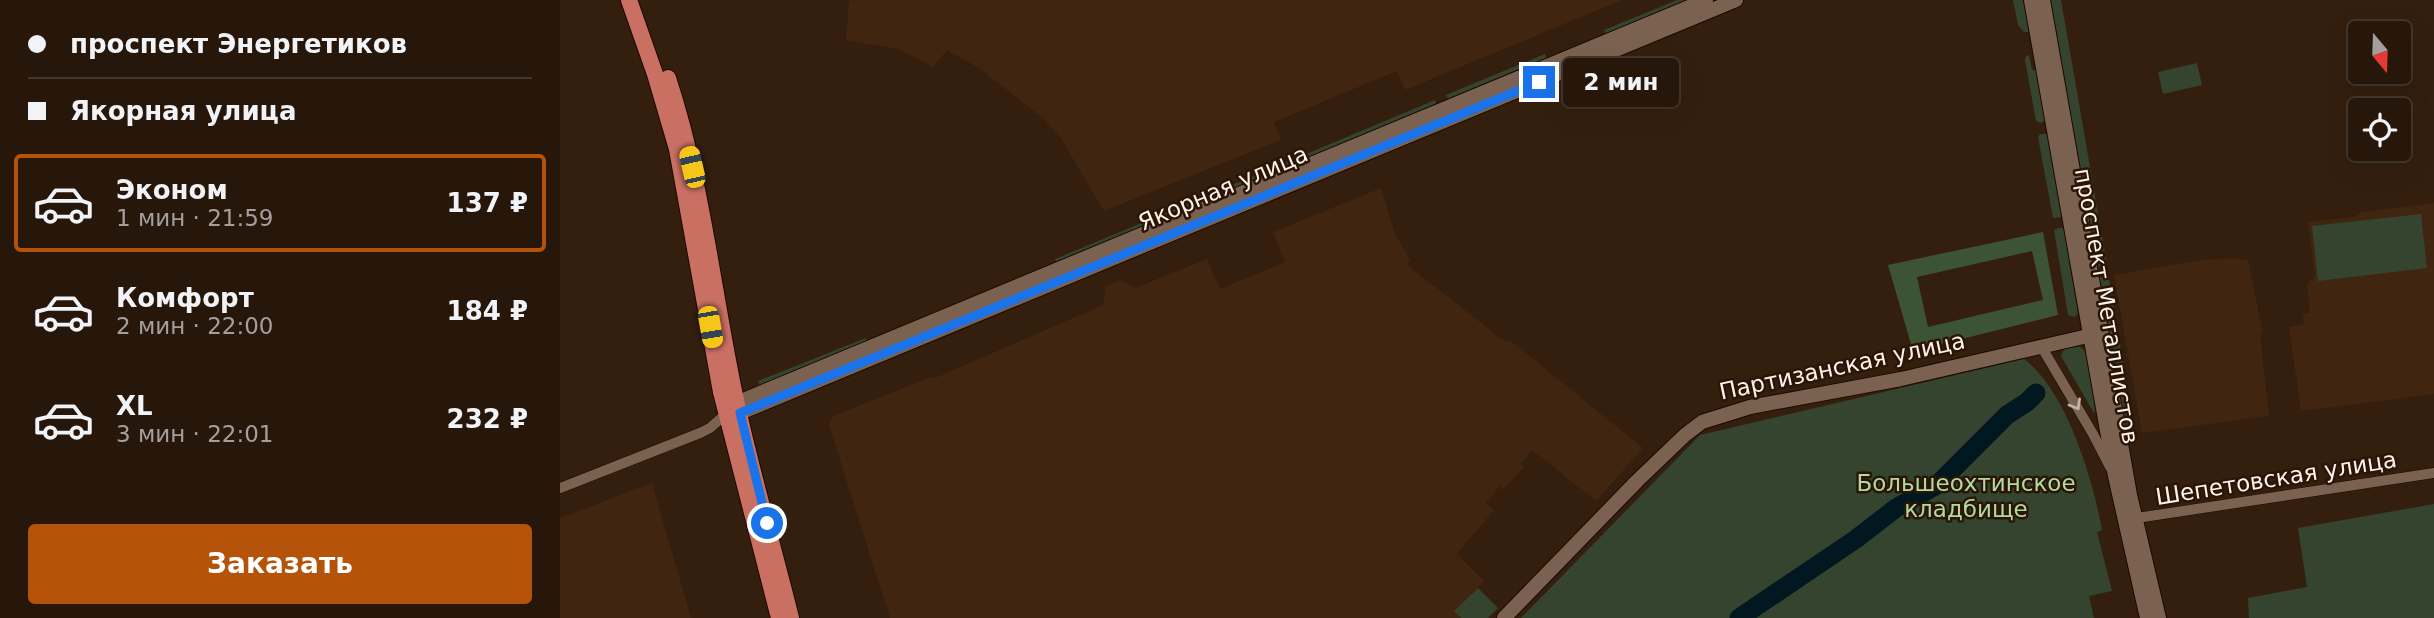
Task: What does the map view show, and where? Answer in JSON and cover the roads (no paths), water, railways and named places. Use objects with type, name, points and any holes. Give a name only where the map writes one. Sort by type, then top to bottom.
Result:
[{"type":"main road","points":[[629,0],[659,86],[677,149],[721,392],[734,410],[791,618]]},
{"type":"main road","points":[[640,0],[676,100],[688,146],[734,410],[779,618]]},
{"type":"street","name":"Якорная улица","points":[[560,488],[700,433],[734,410],[1706,0]]},
{"type":"street","name":"Якорная улица","points":[[734,410],[1736,0]]},
{"type":"street","name":"проспект Металлистов","points":[[2031,0],[2147,618]]},
{"type":"street","name":"проспект Металлистов","points":[[2043,0],[2115,476],[2159,618]]},
{"type":"street","name":"Партизанская улица","points":[[1504,618],[1637,481],[1702,422],[1750,407],[1901,379],[2095,334]]},
{"type":"street","points":[[2041,346],[2093,433],[2115,476]]},
{"type":"street","name":"Шепетовская улица","points":[[2129,519],[2434,473]]},
{"type":"waterway","points":[[1739,618],[1856,539],[1896,508],[1937,485],[2007,415],[2036,393]]},
{"type":"park label","name":"Большеохтинское кладбище","points":[[1966,496]]}]
